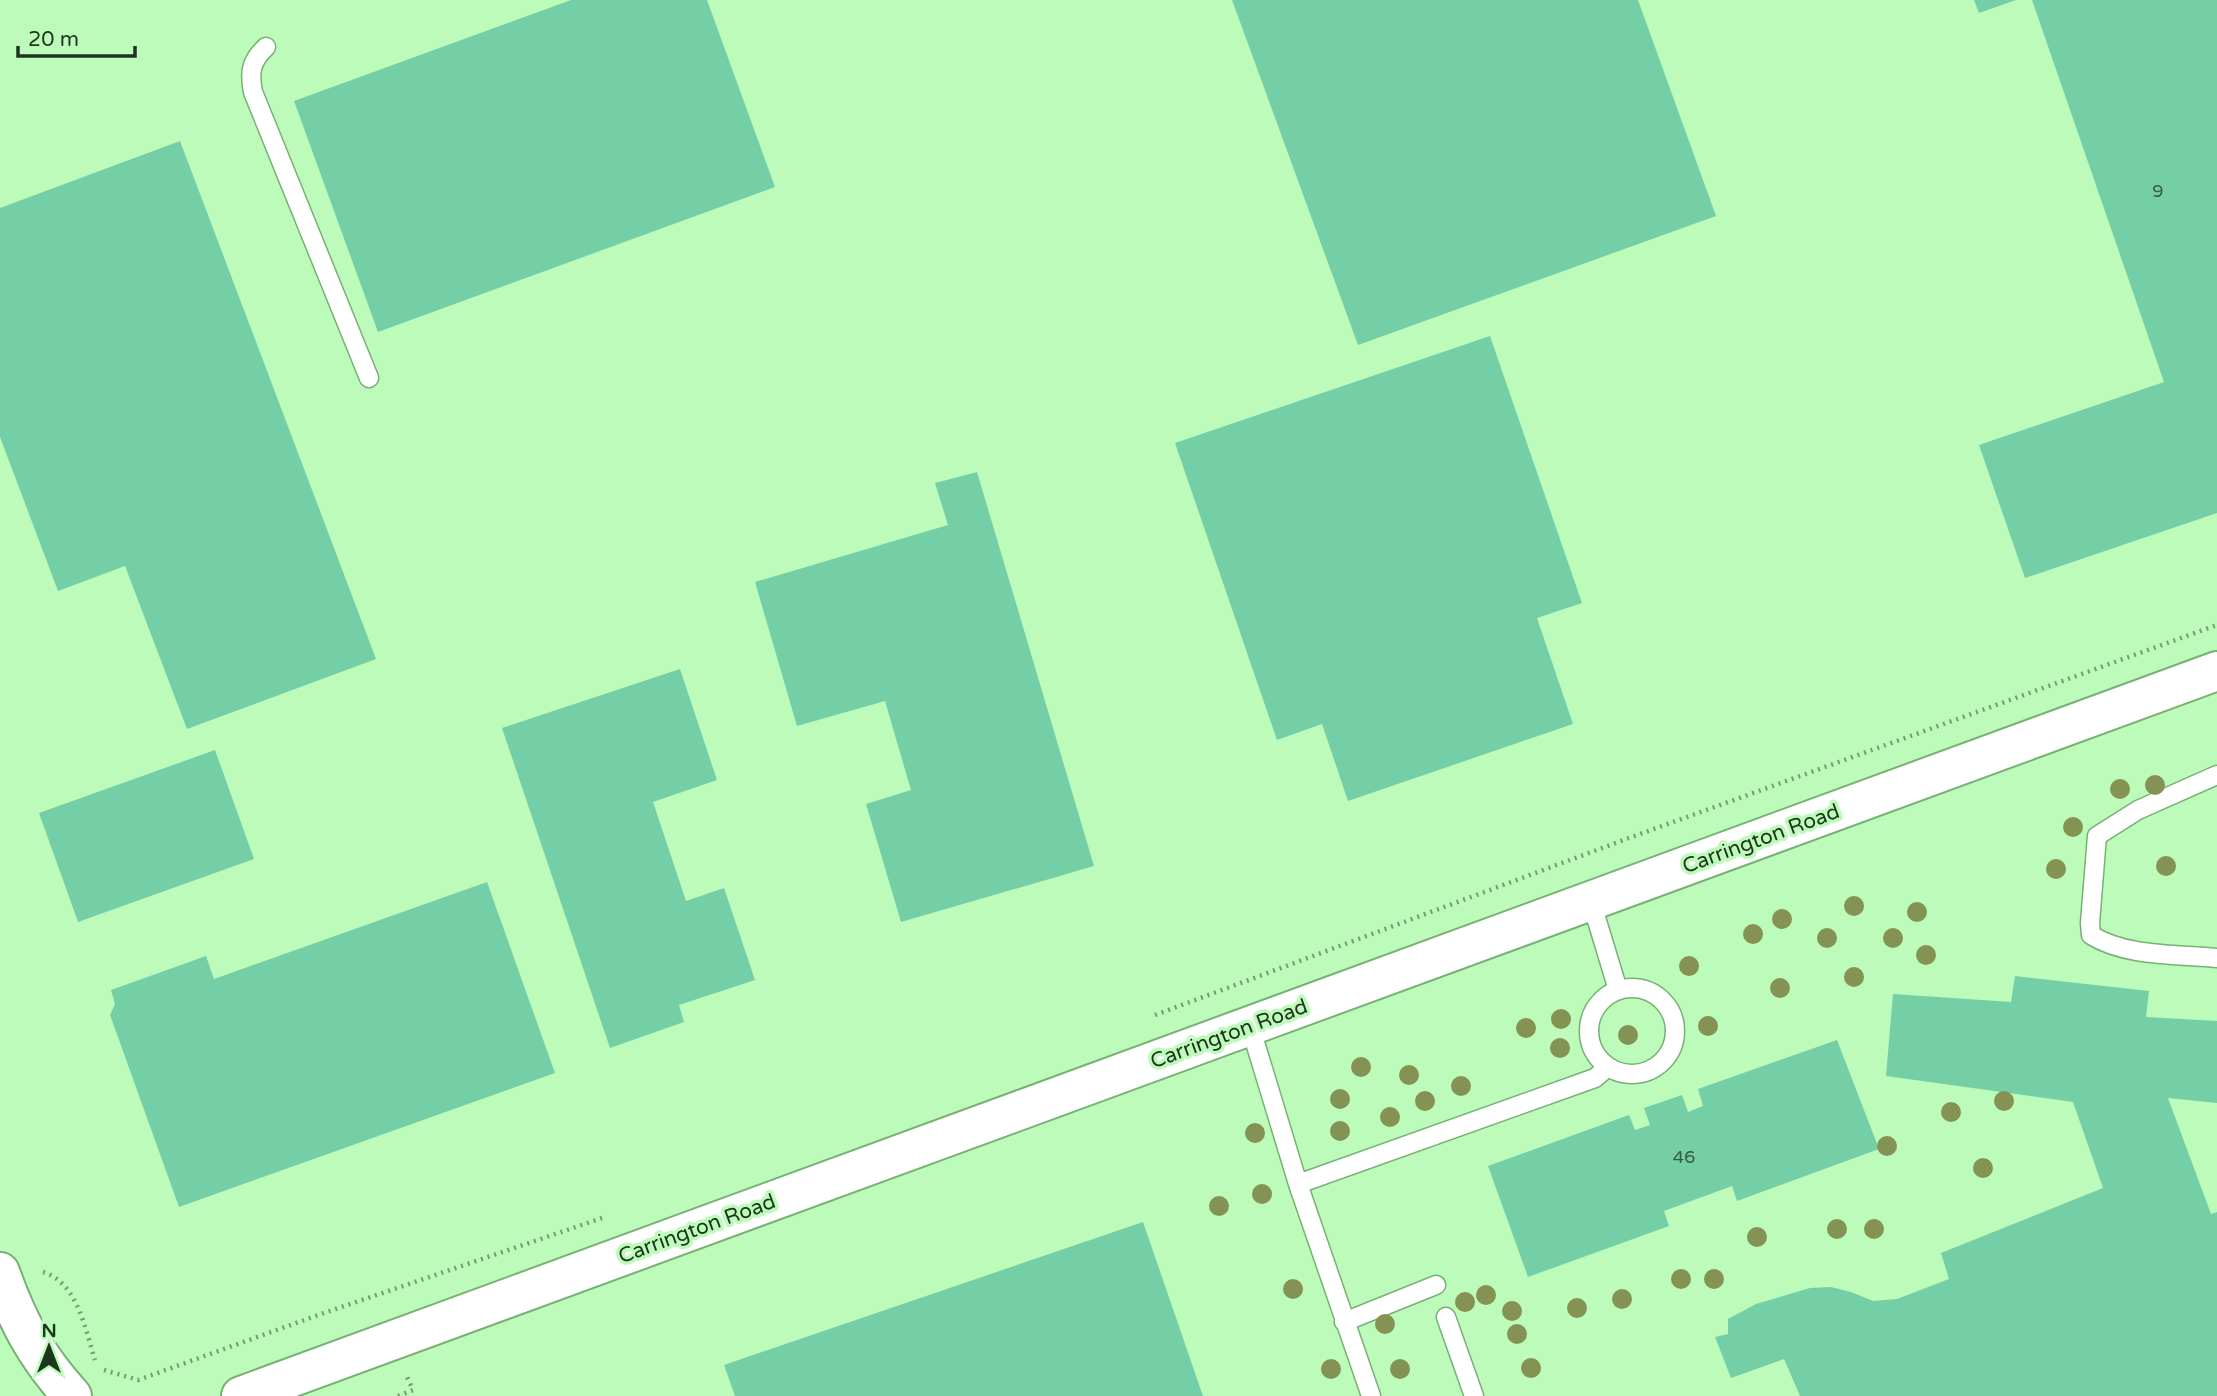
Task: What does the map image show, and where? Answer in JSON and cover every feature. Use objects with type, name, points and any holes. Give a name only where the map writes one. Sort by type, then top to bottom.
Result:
[{"type":"main road","name":"Carrington Road","points":[[241,1396],[2217,671]]},
{"type":"main road","points":[[17,1272],[13,1308],[31,1345],[72,1396]]},
{"type":"lane","points":[[266,47],[250,69],[253,92],[369,378]]},
{"type":"lane","points":[[2217,775],[2138,810],[2097,836],[2090,923],[2091,935],[2128,948],[2217,958]]},
{"type":"lane","points":[[1591,901],[1618,990]]},
{"type":"lane","points":[[1633,988],[1647,991],[1660,998],[1669,1009],[1674,1024],[1670,1052],[1648,1071],[1621,1073],[1608,1067],[1598,1058],[1591,1046],[1590,1018],[1596,1006],[1606,996],[1618,990],[1633,988]]},
{"type":"lane","points":[[1250,1026],[1298,1185],[1371,1396]]},
{"type":"lane","points":[[1298,1185],[1595,1078],[1608,1067]]},
{"type":"lane","points":[[1344,1322],[1436,1285]]},
{"type":"lane","points":[[1446,1317],[1474,1396]]},
{"type":"path","points":[[1150,1017],[1603,848],[2217,625]]},
{"type":"path","points":[[17,1272],[46,1272],[59,1280],[71,1294],[98,1369],[138,1380],[321,1314],[618,1213]]},
{"type":"path","points":[[398,1396],[413,1390]]},
{"type":"building","points":[[571,0],[707,0],[775,187],[378,332],[294,101]]},
{"type":"building","points":[[1232,0],[1638,0],[1716,216],[1358,345]]},
{"type":"building","points":[[1974,0],[2016,0],[1979,13]]},
{"type":"building","points":[[2032,0],[2217,0],[2217,513],[2025,578],[1979,445],[2164,382]]},
{"type":"building","points":[[180,141],[376,659],[187,729],[125,566],[58,591],[0,437],[0,208]]},
{"type":"building","points":[[1490,336],[1582,603],[1537,618],[1573,724],[1348,801],[1322,724],[1277,740],[1175,443]]},
{"type":"building","points":[[977,472],[1094,866],[901,922],[866,804],[911,790],[885,701],[797,726],[755,582],[948,525],[935,483]]},
{"type":"building","points":[[680,669],[717,780],[653,802],[686,901],[724,888],[755,980],[679,1005],[684,1022],[610,1048],[502,728]]},
{"type":"building","points":[[215,750],[254,859],[78,922],[39,813]]},
{"type":"building","points":[[487,882],[555,1073],[179,1207],[110,1015],[115,1004],[111,990],[206,956],[214,979]]},
{"type":"building","points":[[2015,976],[2149,991],[2146,1017],[2217,1021],[2217,1103],[2168,1098],[2211,1214],[2217,1212],[2217,1396],[1800,1396],[1784,1359],[1731,1378],[1715,1337],[1728,1334],[1728,1319],[1756,1304],[1810,1288],[1831,1287],[1873,1301],[1897,1299],[1949,1279],[1941,1253],[2103,1188],[2073,1102],[1886,1076],[1893,994],[2011,1002]]},
{"type":"building","points":[[1837,1040],[1879,1149],[1737,1201],[1732,1186],[1664,1211],[1669,1226],[1528,1277],[1488,1166],[1629,1115],[1635,1130],[1650,1125],[1644,1108],[1682,1095],[1688,1112],[1703,1106],[1698,1089]]},
{"type":"building","points":[[1143,1222],[1203,1396],[735,1396],[724,1365]]}]
